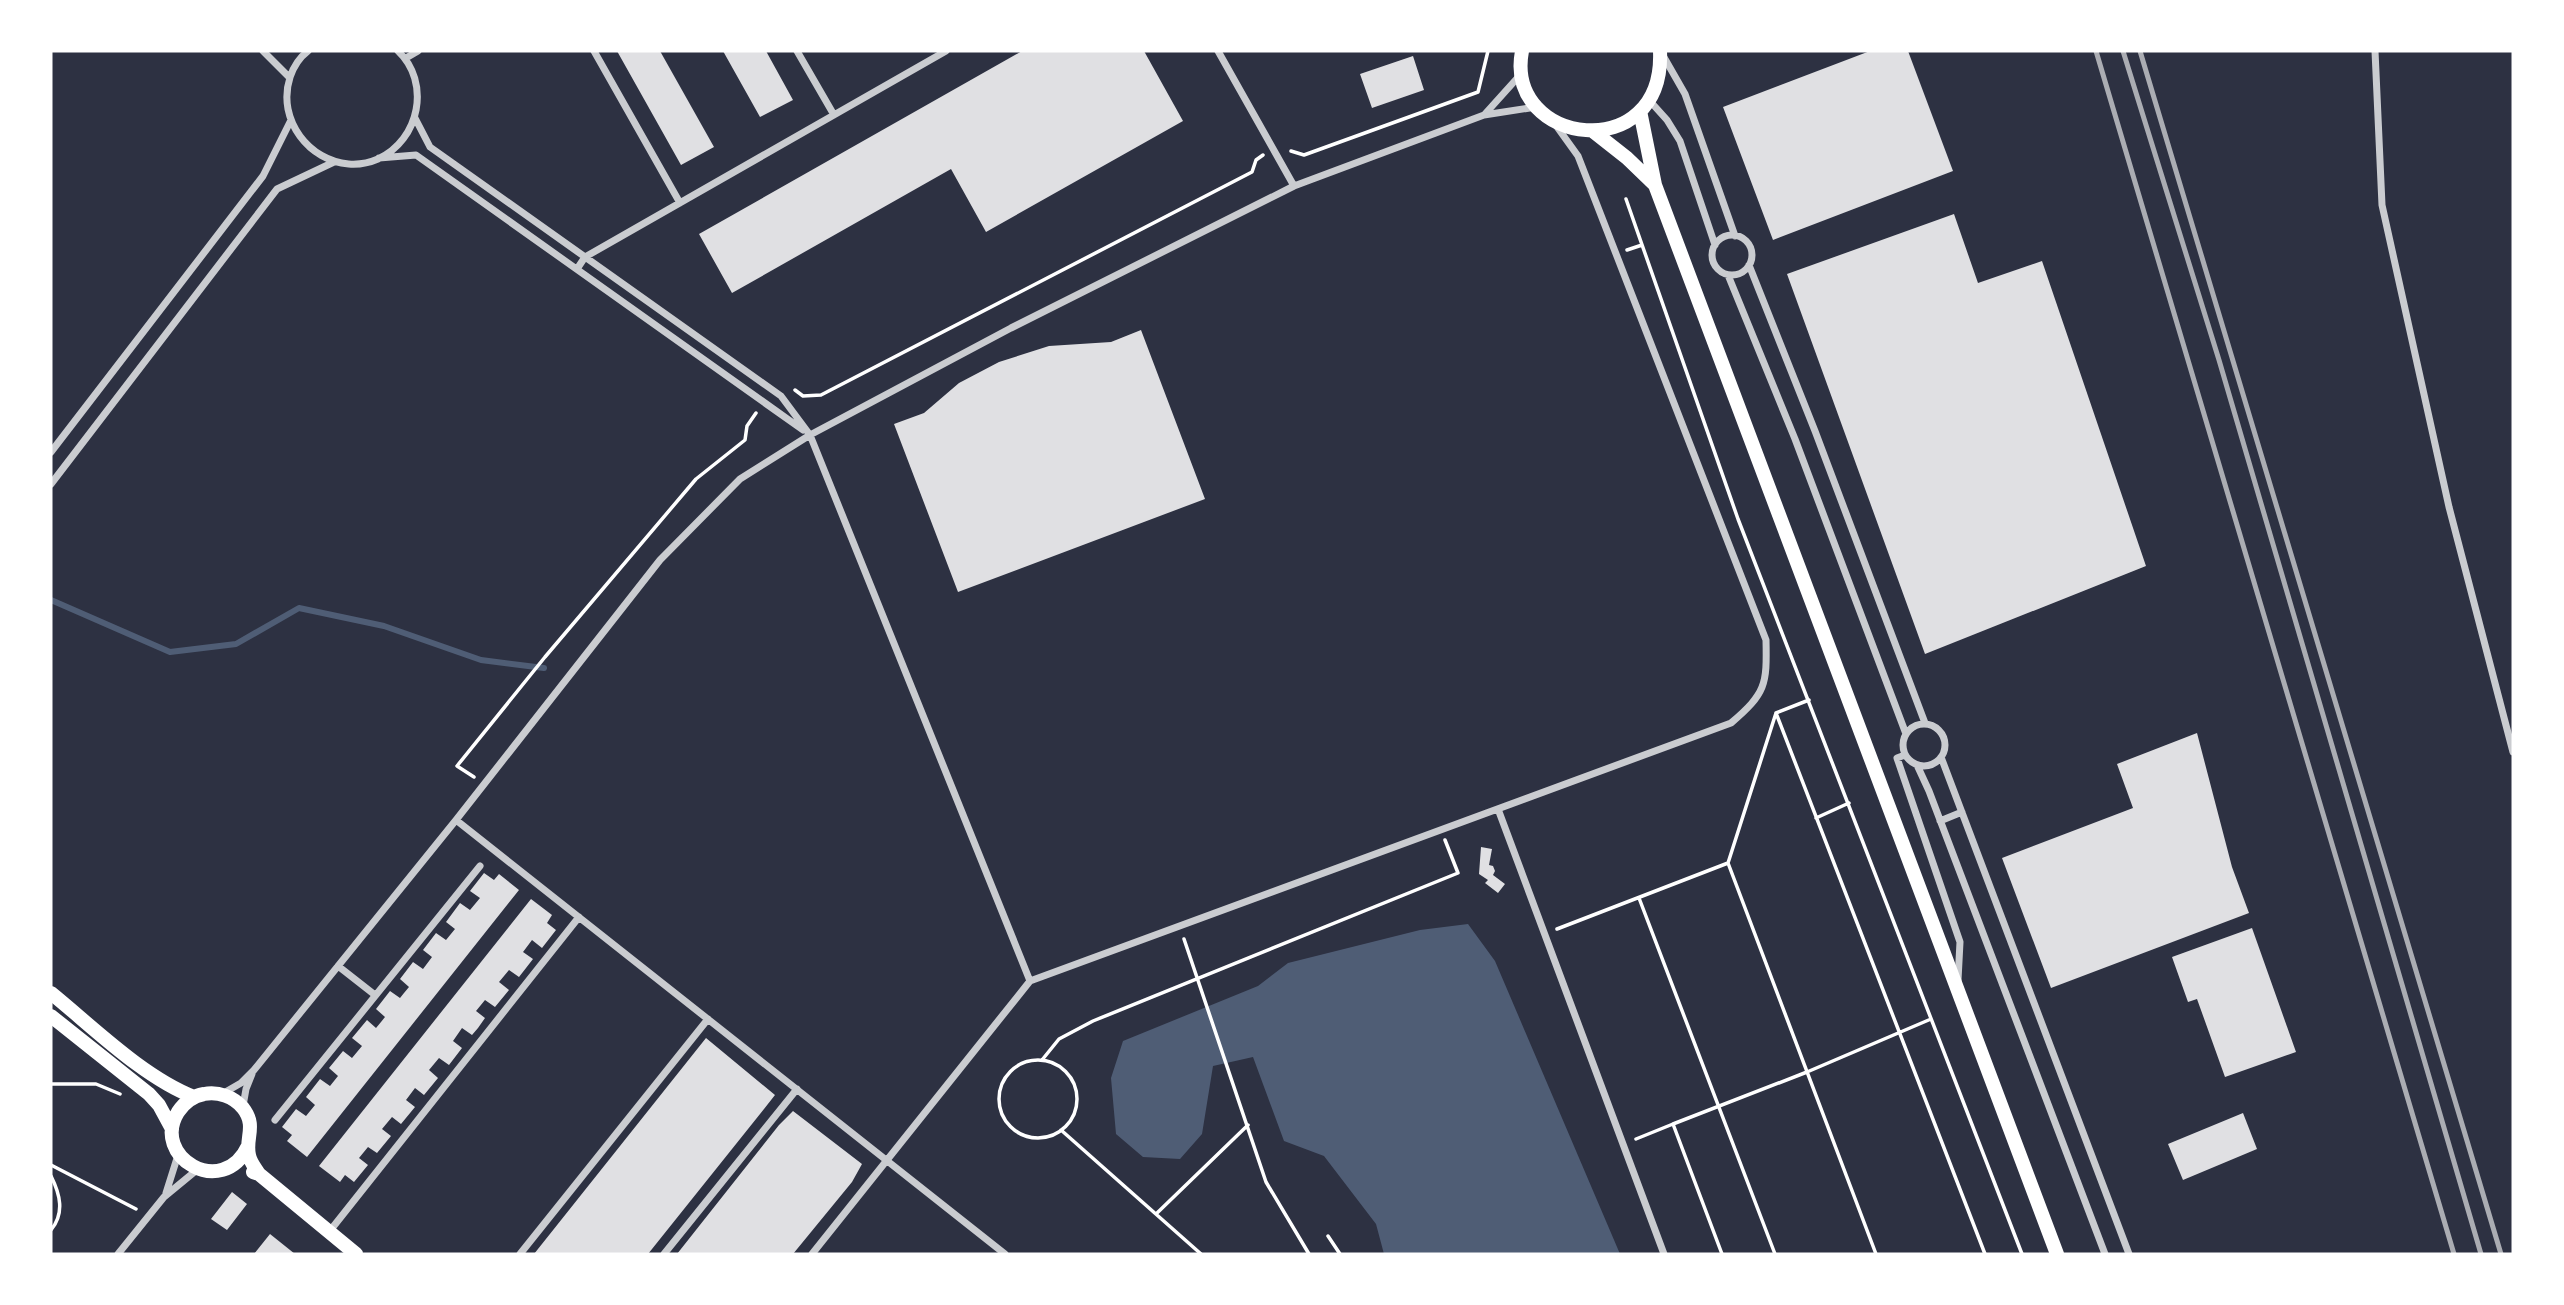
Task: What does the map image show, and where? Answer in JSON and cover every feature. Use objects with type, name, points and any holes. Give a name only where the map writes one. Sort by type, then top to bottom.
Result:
[{"type":"main road","points":[[1522,51],[1522,73],[1526,89],[1537,107],[1552,121],[1573,129],[1594,132],[1619,125],[1645,105],[1657,84],[1660,51]]},
{"type":"main road","points":[[1645,105],[1655,185],[2057,1254]]},
{"type":"main road","points":[[1594,132],[1628,158],[1655,185]]},
{"type":"main road","points":[[51,993],[160,1081],[194,1097]]},
{"type":"main road","points":[[51,1016],[149,1094],[159,1105],[172,1129]]},
{"type":"main road","points":[[231,1167],[244,1154],[251,1133],[243,1108],[221,1094],[194,1097],[183,1105],[172,1129],[173,1142],[179,1154],[187,1163],[209,1172],[231,1167],[259,1174]]},
{"type":"main road","points":[[248,1146],[249,1156],[259,1174],[356,1254]]},
{"type":"street","points":[[263,51],[289,77]]},
{"type":"street","points":[[307,51],[300,56],[289,77],[286,99],[290,122],[302,142],[313,152],[334,162],[357,164],[416,155],[810,435]]},
{"type":"street","points":[[379,159],[405,138],[415,118],[418,95],[413,72],[406,58],[398,51]]},
{"type":"street","points":[[406,58],[418,51]]},
{"type":"street","points":[[594,51],[680,203]]},
{"type":"street","points":[[797,51],[834,115]]},
{"type":"street","points":[[577,269],[585,257],[946,51]]},
{"type":"street","points":[[1218,51],[1294,186]]},
{"type":"street","points":[[1660,51],[1685,94],[1735,236]]},
{"type":"street","points":[[2375,51],[2382,205],[2449,507],[2513,752]]},
{"type":"street","points":[[1485,115],[1522,73]]},
{"type":"street","points":[[1645,105],[1667,120],[1680,141],[1715,245]]},
{"type":"street","points":[[221,1094],[241,1083],[254,1070],[484,785],[660,560],[740,479],[810,435],[1024,321],[1294,186],[1485,115],[1537,107]]},
{"type":"street","points":[[415,118],[430,147],[781,396],[810,435],[1030,981]]},
{"type":"street","points":[[812,1254],[1030,981],[1731,723],[1755,703],[1767,675],[1766,640],[1578,156],[1552,121]]},
{"type":"street","points":[[51,452],[263,176],[290,122]]},
{"type":"street","points":[[51,484],[277,189],[334,162]]},
{"type":"street","points":[[1735,236],[1741,237],[1750,246],[1752,259],[1740,273],[1728,275],[1722,273],[1714,264],[1713,251],[1723,237],[1735,236]]},
{"type":"street","points":[[1749,265],[1925,723]]},
{"type":"street","points":[[1728,275],[1794,439],[1906,734],[1903,748],[1905,755],[1916,765],[1940,821],[2105,1254]]},
{"type":"street","points":[[1906,734],[1914,726],[1925,723],[1943,734],[1945,746],[1941,757],[1930,765],[1916,765]]},
{"type":"street","points":[[1905,755],[1897,758],[1898,762],[1960,942],[1958,991]]},
{"type":"street","points":[[1941,757],[2129,1254]]},
{"type":"street","points":[[1498,809],[1664,1254]]},
{"type":"street","points":[[1940,821],[1962,812]]},
{"type":"street","points":[[456,820],[1005,1254]]},
{"type":"street","points":[[275,1120],[480,866]]},
{"type":"street","points":[[329,1233],[579,917]]},
{"type":"street","points":[[338,966],[375,995]]},
{"type":"street","points":[[520,1254],[708,1019]]},
{"type":"street","points":[[243,1108],[246,1089],[254,1070]]},
{"type":"street","points":[[664,1254],[797,1089]]},
{"type":"street","points":[[164,1197],[179,1154]]},
{"type":"street","points":[[118,1254],[164,1197],[198,1169]]},
{"type":"path","points":[[1285,145],[1292,152],[1304,155],[1478,92],[1488,51]]},
{"type":"path","points":[[1626,199],[1738,519],[2022,1254]]},
{"type":"path","points":[[484,785],[457,766],[545,657]]},
{"type":"path","points":[[1809,699],[1776,713],[1728,863],[1876,1254]]},
{"type":"path","points":[[1776,713],[1985,1254]]},
{"type":"path","points":[[1816,817],[1849,803]]},
{"type":"path","points":[[1041,1060],[1059,1039],[1093,1021],[1458,873],[1445,838]]},
{"type":"path","points":[[1545,933],[1728,863]]},
{"type":"path","points":[[1639,898],[1775,1254]]},
{"type":"path","points":[[1179,926],[1266,1182],[1309,1254]]},
{"type":"path","points":[[1623,1143],[1807,1072],[1931,1019]]},
{"type":"path","points":[[1041,1060],[1054,1063],[1065,1071],[1073,1082],[1076,1109],[1061,1130],[1049,1136],[1035,1138],[1022,1135],[1004,1119],[999,1108],[1002,1084],[1018,1065],[1041,1060]]},
{"type":"path","points":[[51,1084],[96,1084],[125,1096]]},
{"type":"path","points":[[1673,1124],[1722,1254]]},
{"type":"path","points":[[1155,1214],[1248,1125]]},
{"type":"path","points":[[1061,1130],[1200,1254]]},
{"type":"path","points":[[51,1165],[149,1216]]},
{"type":"path","points":[[51,1176],[60,1196],[58,1222],[51,1230]]},
{"type":"path","points":[[1328,1236],[1340,1254]]},
{"type":"water","points":[[1468,924],[1495,961],[1620,1254],[1384,1254],[1376,1224],[1324,1156],[1284,1141],[1253,1057],[1213,1066],[1202,1134],[1180,1159],[1143,1157],[1116,1134],[1111,1078],[1123,1041],[1258,986],[1288,963],[1420,930]]},
{"type":"building","points":[[617,51],[660,51],[714,147],[681,165]]},
{"type":"building","points":[[723,51],[766,51],[793,100],[760,117]]},
{"type":"building","points":[[1022,51],[1144,51],[1183,121],[986,232],[951,169],[732,293],[699,234]]},
{"type":"building","points":[[1870,51],[1908,51],[1953,171],[1773,240],[1723,107]]},
{"type":"building","points":[[1413,56],[1424,90],[1372,108],[1360,74]]},
{"type":"building","points":[[1954,214],[1978,283],[2042,261],[2146,566],[1925,654],[1787,274]]},
{"type":"building","points":[[1141,330],[1205,499],[958,592],[894,424],[924,413],[959,383],[999,362],[1049,346],[1111,342]]},
{"type":"building","points":[[2197,733],[2232,867],[2249,913],[2051,988],[2002,858],[2133,808],[2117,764]]},
{"type":"building","points":[[1481,847],[1492,849],[1489,865],[1493,866],[1495,871],[1493,875],[1505,884],[1498,893],[1485,883],[1488,880],[1479,874]]},
{"type":"building","points":[[484,873],[494,880],[499,874],[519,890],[307,1157],[287,1141],[292,1135],[282,1127],[296,1109],[306,1116],[315,1105],[306,1097],[320,1079],[330,1086],[338,1076],[329,1068],[343,1051],[352,1058],[362,1046],[352,1038],[367,1020],[376,1028],[381,1022],[385,1017],[376,1009],[390,991],[400,998],[409,987],[400,979],[413,962],[423,969],[432,957],[423,950],[436,933],[446,940],[455,929],[446,922],[460,903],[470,910],[480,898],[470,891]]},
{"type":"building","points":[[531,899],[552,915],[547,923],[556,930],[542,948],[532,940],[523,952],[533,959],[519,977],[509,970],[499,982],[509,990],[495,1007],[485,1000],[476,1011],[485,1018],[472,1035],[462,1028],[453,1041],[462,1048],[449,1065],[439,1058],[429,1070],[438,1078],[424,1095],[415,1088],[406,1100],[415,1107],[401,1124],[392,1117],[382,1129],[391,1136],[377,1153],[368,1147],[359,1158],[368,1165],[354,1182],[345,1175],[340,1182],[319,1166]]},
{"type":"building","points":[[2252,928],[2296,1052],[2225,1077],[2197,999],[2188,1002],[2172,957]]},
{"type":"building","points":[[706,1038],[775,1095],[764,1109],[648,1254],[534,1254]]},
{"type":"building","points":[[793,1111],[862,1164],[852,1182],[793,1254],[677,1254],[779,1125]]},
{"type":"building","points":[[2243,1113],[2257,1149],[2183,1180],[2168,1144]]},
{"type":"building","points":[[232,1192],[247,1204],[227,1230],[211,1219]]},
{"type":"building","points":[[270,1234],[295,1254],[254,1254]]},
{"type":"waterway","points":[[51,600],[170,652],[236,644],[299,608],[384,626],[481,660],[544,668]]},
{"type":"railway","points":[[2096,51],[2454,1254]]},
{"type":"railway","points":[[2123,51],[2219,360],[2481,1254]]},
{"type":"railway","points":[[2140,51],[2501,1254]]}]
